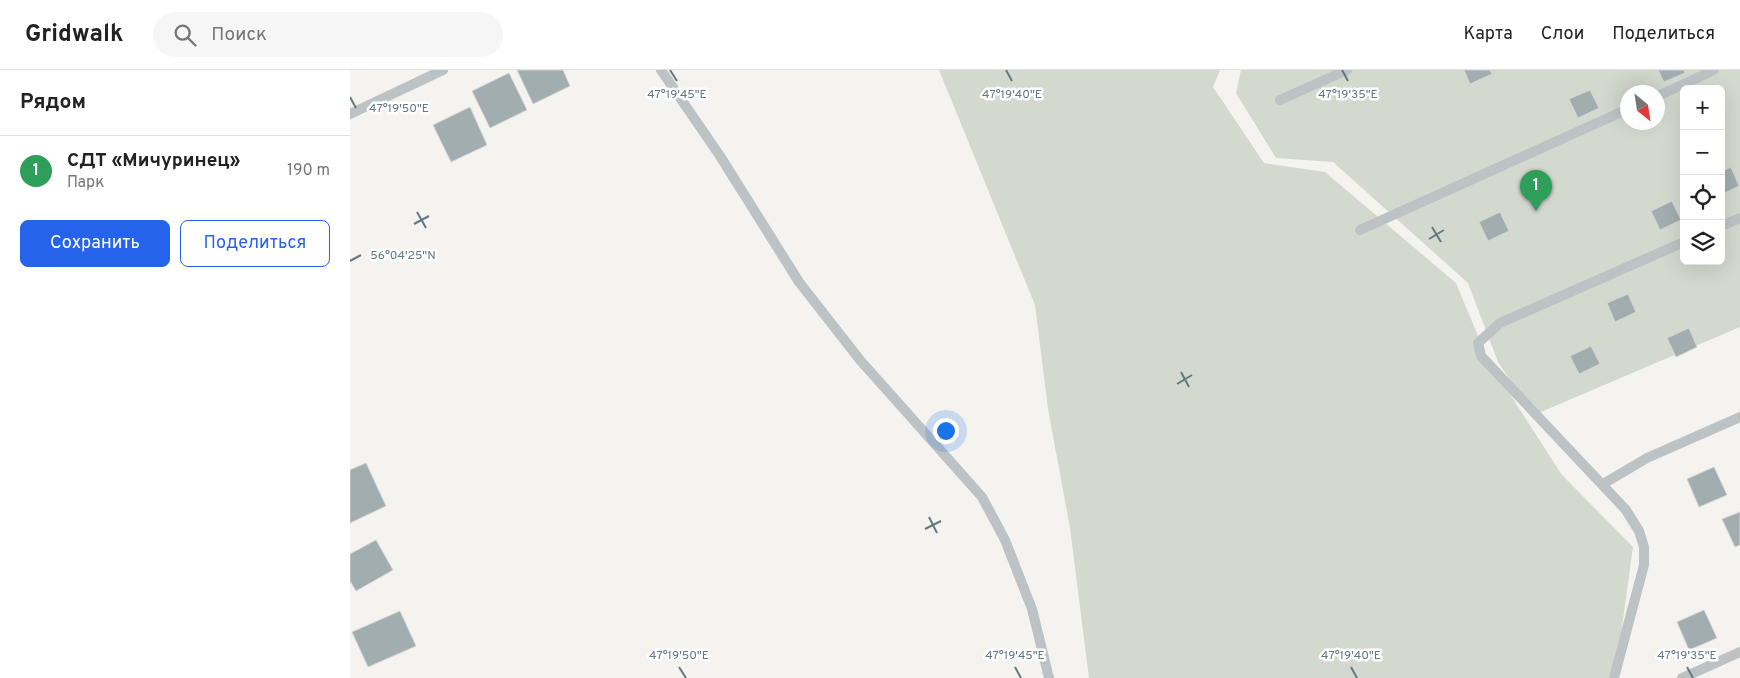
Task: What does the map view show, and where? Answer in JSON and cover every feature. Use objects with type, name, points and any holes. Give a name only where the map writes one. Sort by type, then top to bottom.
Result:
[{"type":"lane","points":[[350,114],[443,70]]},
{"type":"lane","points":[[661,70],[720,156],[800,282],[860,360],[982,497],[1005,540],[1032,609],[1049,678]]},
{"type":"lane","points":[[1280,100],[1347,70]]},
{"type":"lane","points":[[1665,93],[1714,70]]},
{"type":"lane","points":[[1360,230],[1620,113]]},
{"type":"lane","points":[[1725,224],[1740,218]]},
{"type":"lane","points":[[1614,678],[1644,565],[1644,547],[1635,524],[1603,484],[1481,356],[1478,343],[1500,322],[1680,244]]},
{"type":"lane","points":[[1603,484],[1647,458],[1740,417]]},
{"type":"lane","points":[[1682,678],[1740,652]]},
{"type":"shaded area","points":[[939,70],[1220,70],[1213,87],[1264,163],[1325,172],[1456,283],[1488,360],[1562,475],[1633,547],[1615,678],[1089,678],[1070,528],[1048,409],[1035,305]]},
{"type":"shaded area","points":[[1241,70],[1740,70],[1740,327],[1534,415],[1498,362],[1468,283],[1333,162],[1276,158],[1236,93]]},
{"type":"building","points":[[517,70],[563,70],[570,86],[533,104]]},
{"type":"building","points":[[1464,70],[1490,70],[1492,74],[1470,84]]},
{"type":"building","points":[[1658,70],[1684,70],[1685,73],[1664,82]]},
{"type":"building","points":[[509,73],[527,110],[490,128],[472,91]]},
{"type":"building","points":[[1590,90],[1599,108],[1578,118],[1569,99]]},
{"type":"building","points":[[470,107],[487,145],[451,162],[433,125]]},
{"type":"building","points":[[1731,167],[1739,186],[1725,193],[1725,175],[1725,170]]},
{"type":"building","points":[[1672,201],[1680,220],[1660,230],[1651,211]]},
{"type":"building","points":[[1500,212],[1509,231],[1488,241],[1479,222]]},
{"type":"building","points":[[1628,294],[1636,312],[1615,322],[1607,303]]},
{"type":"building","points":[[1689,328],[1697,347],[1676,357],[1667,338]]},
{"type":"building","points":[[1591,346],[1600,364],[1579,374],[1570,356]]},
{"type":"building","points":[[366,463],[386,506],[350,523],[350,470]]},
{"type":"building","points":[[1714,467],[1727,495],[1699,507],[1687,479]]},
{"type":"building","points":[[1740,512],[1740,545],[1735,547],[1722,519]]},
{"type":"building","points":[[376,540],[393,570],[356,591],[350,581],[350,554]]},
{"type":"building","points":[[1704,610],[1717,638],[1689,650],[1677,622]]},
{"type":"building","points":[[400,611],[416,646],[368,667],[352,632]]},
{"type":"place","name":"СДТ «Мичуринец»","points":[[1536,211]]}]
